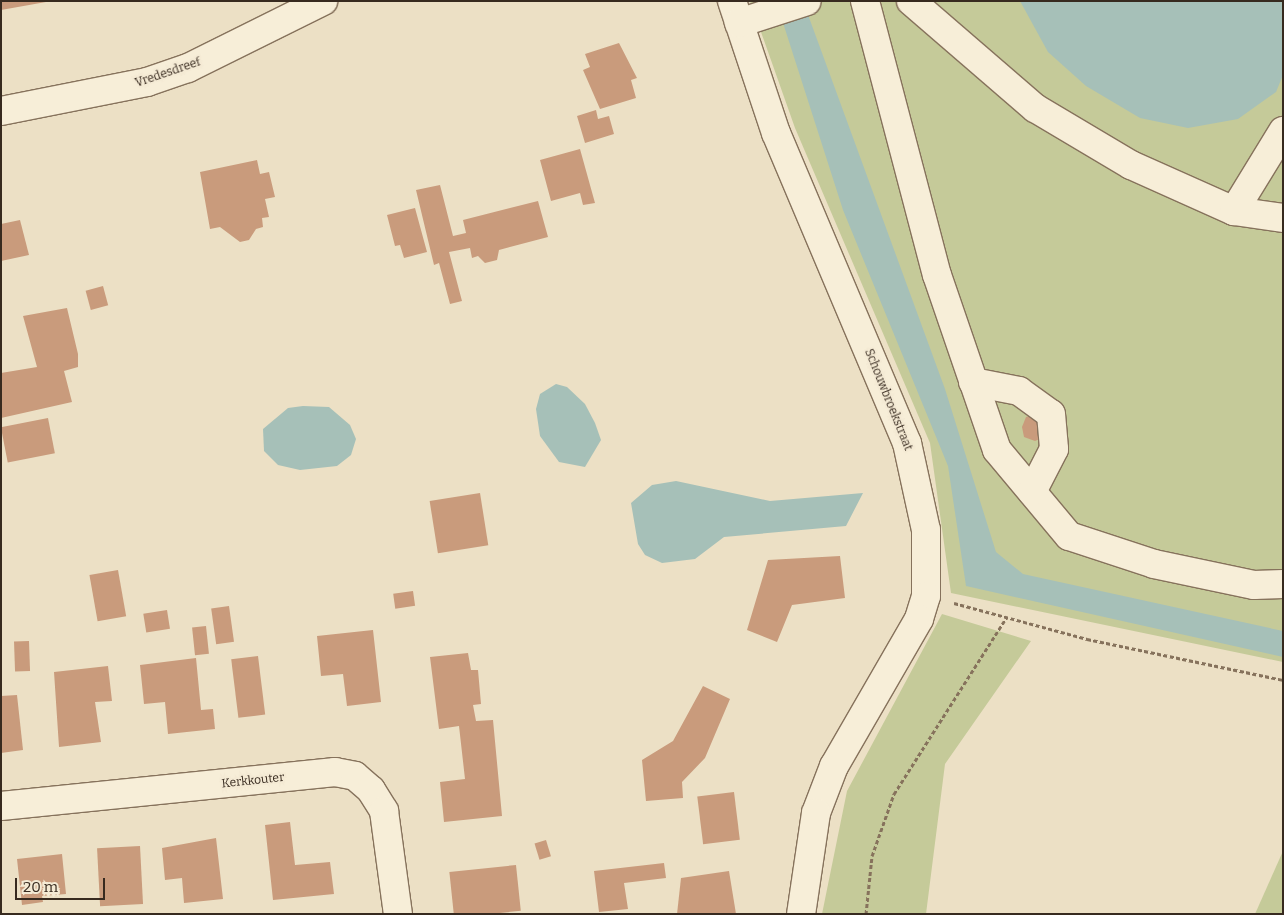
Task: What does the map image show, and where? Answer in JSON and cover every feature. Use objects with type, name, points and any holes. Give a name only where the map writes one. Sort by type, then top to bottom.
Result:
[{"type":"street","name":"Vredesdreef","points":[[1,111],[147,82],[188,68],[323,1]]},
{"type":"street","points":[[735,12],[775,11],[806,1]]},
{"type":"street","points":[[865,1],[937,275],[997,450],[1069,536],[1154,564],[1254,585],[1283,584]]},
{"type":"street","points":[[911,1],[1035,108],[1131,165],[1234,211],[1283,218]]},
{"type":"street","name":"Schouwbroekstraat","points":[[735,12],[776,133],[907,443],[926,530],[926,596],[911,637],[834,766],[816,812],[801,914]]},
{"type":"street","points":[[1234,211],[1283,132]]},
{"type":"street","points":[[973,382],[1019,391],[1051,414],[1054,449],[1032,492]]},
{"type":"street","name":"Kerkkouter","points":[[1,806],[335,772],[355,776],[371,790],[384,811],[398,914]]},
{"type":"path","points":[[926,596],[1087,639],[1283,680]]},
{"type":"path","points":[[866,914],[872,856],[894,794],[1006,618]]},
{"type":"green space","points":[[750,1],[1283,1],[1283,662],[951,593],[930,443],[795,128]]},
{"type":"green space","points":[[942,614],[1031,641],[945,764],[926,914],[822,914],[847,791]]},
{"type":"green space","points":[[1283,851],[1283,914],[1255,914]]},
{"type":"water","points":[[776,1],[803,1],[945,389],[996,552],[1023,574],[1283,631],[1283,657],[966,586],[948,466],[843,210]]},
{"type":"water","points":[[1020,1],[1283,1],[1283,75],[1276,92],[1238,119],[1188,128],[1140,118],[1086,86],[1048,52]]},
{"type":"water","points":[[556,384],[567,387],[585,404],[601,440],[585,467],[559,462],[540,436],[536,409],[540,394]]},
{"type":"water","points":[[303,406],[329,407],[350,425],[356,439],[351,455],[337,466],[300,470],[278,465],[264,451],[263,429],[288,408]]},
{"type":"water","points":[[676,481],[770,501],[863,493],[846,526],[724,537],[695,559],[662,563],[645,555],[638,544],[631,503],[652,485]]},
{"type":"building","points":[[1,1],[46,1],[46,2],[1,10]]},
{"type":"building","points":[[619,43],[637,78],[631,80],[636,98],[600,109],[583,70],[590,67],[585,54]]},
{"type":"building","points":[[596,110],[598,119],[609,116],[614,134],[585,143],[577,116]]},
{"type":"building","points":[[580,149],[595,203],[583,205],[580,193],[551,201],[540,160]]},
{"type":"building","points":[[257,160],[260,174],[269,172],[275,197],[265,199],[269,217],[262,218],[263,227],[256,229],[249,240],[240,242],[220,227],[210,229],[200,172]]},
{"type":"building","points":[[440,185],[453,236],[466,233],[463,220],[538,201],[548,237],[499,250],[497,260],[485,263],[478,256],[472,258],[470,248],[449,252],[462,301],[450,304],[439,263],[434,265],[416,190]]},
{"type":"building","points":[[415,208],[427,252],[404,258],[400,245],[395,246],[387,215]]},
{"type":"building","points":[[20,220],[29,255],[1,261],[1,224]]},
{"type":"building","points":[[103,286],[108,305],[91,310],[86,291]]},
{"type":"building","points":[[67,308],[78,354],[78,367],[64,371],[72,402],[1,418],[1,373],[37,367],[23,316]]},
{"type":"building","points":[[1036,414],[1045,418],[1042,438],[1035,441],[1024,437],[1022,427],[1026,417]]},
{"type":"building","points":[[48,418],[55,453],[8,462],[1,427]]},
{"type":"building","points":[[480,493],[488,545],[438,553],[430,501]]},
{"type":"building","points":[[840,556],[845,598],[792,605],[777,642],[747,630],[768,560]]},
{"type":"building","points":[[118,570],[126,616],[98,621],[89,575]]},
{"type":"building","points":[[413,591],[415,606],[395,609],[393,594]]},
{"type":"building","points":[[229,606],[234,642],[216,644],[211,609]]},
{"type":"building","points":[[167,610],[170,629],[146,633],[143,614]]},
{"type":"building","points":[[206,626],[209,654],[195,655],[192,627]]},
{"type":"building","points":[[373,630],[381,702],[347,706],[343,674],[321,676],[317,636]]},
{"type":"building","points":[[29,641],[30,671],[15,672],[14,642]]},
{"type":"building","points":[[468,653],[471,670],[478,670],[481,704],[473,705],[476,721],[493,720],[502,816],[444,822],[440,782],[465,779],[459,726],[439,729],[430,657]]},
{"type":"building","points":[[258,656],[265,715],[238,718],[231,659]]},
{"type":"building","points":[[196,658],[201,710],[213,709],[215,729],[168,734],[165,702],[144,704],[140,665]]},
{"type":"building","points":[[108,666],[112,701],[95,702],[101,742],[59,747],[54,672]]},
{"type":"building","points":[[703,686],[730,699],[705,758],[682,782],[683,798],[646,801],[642,760],[673,741]]},
{"type":"building","points":[[17,695],[23,750],[1,753],[1,696]]},
{"type":"building","points":[[734,792],[740,840],[703,844],[697,797]]},
{"type":"building","points":[[290,822],[295,865],[330,862],[334,894],[273,900],[265,825]]},
{"type":"building","points":[[216,838],[223,899],[184,903],[182,878],[165,880],[162,848]]},
{"type":"building","points":[[546,840],[551,856],[539,860],[535,844]]},
{"type":"building","points":[[140,846],[143,904],[100,906],[97,848]]},
{"type":"building","points":[[62,854],[66,894],[42,896],[43,902],[22,905],[17,859]]},
{"type":"building","points":[[664,863],[666,878],[624,883],[628,909],[599,912],[594,871]]},
{"type":"building","points":[[516,865],[521,911],[490,914],[454,914],[449,872]]},
{"type":"building","points":[[729,871],[736,914],[677,914],[681,878]]}]
